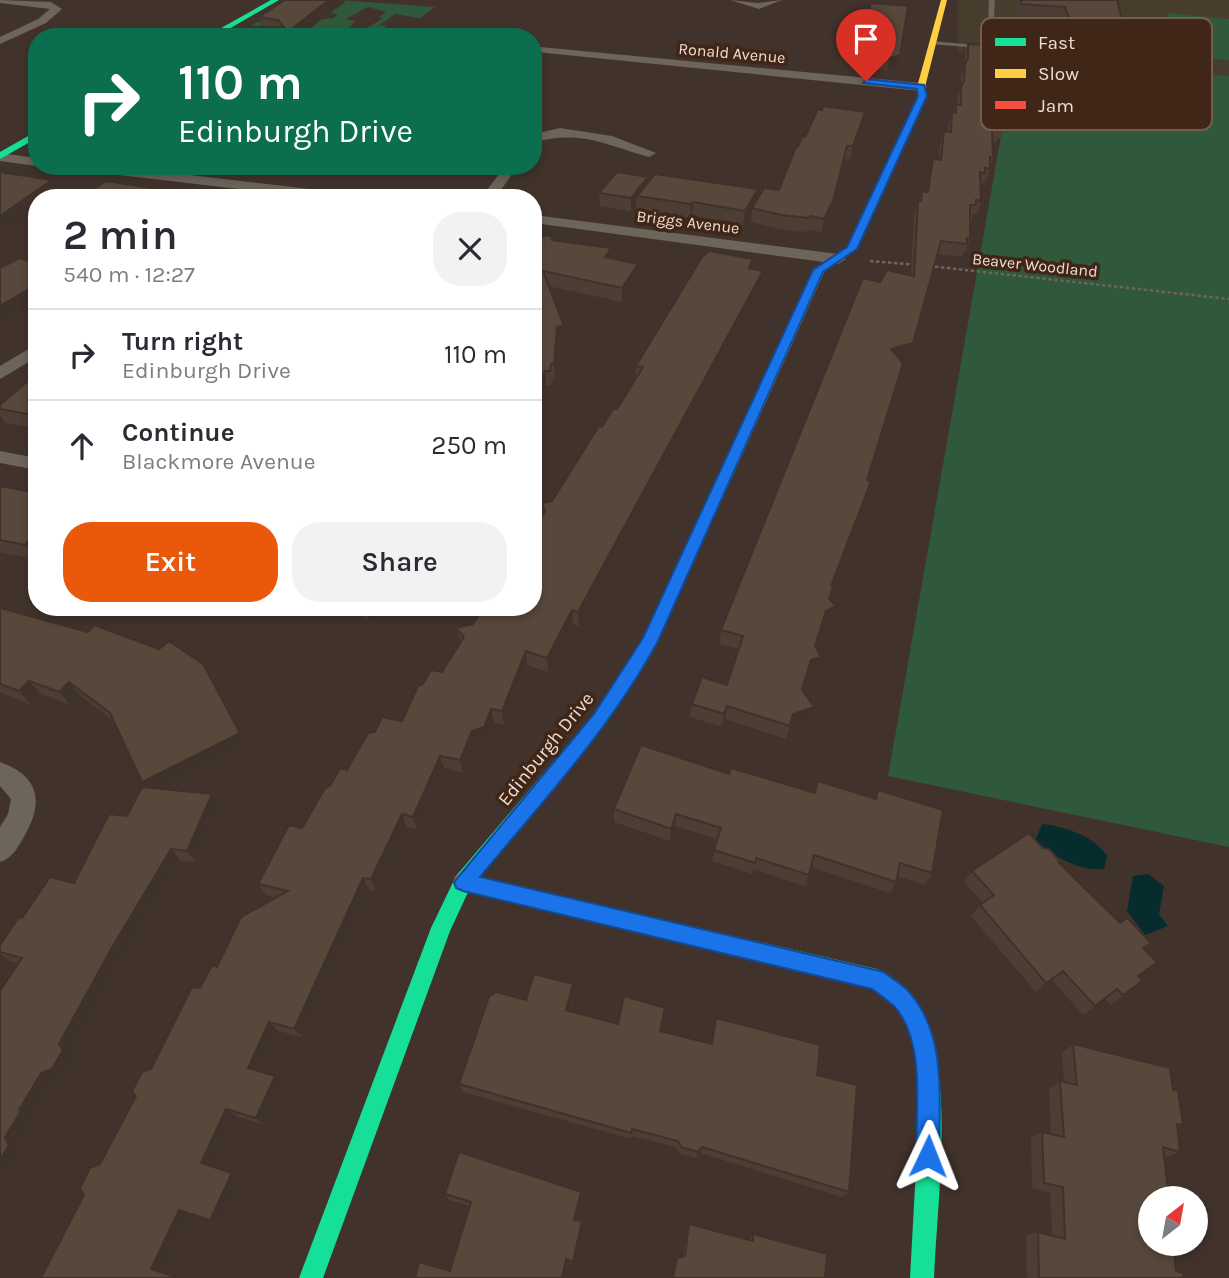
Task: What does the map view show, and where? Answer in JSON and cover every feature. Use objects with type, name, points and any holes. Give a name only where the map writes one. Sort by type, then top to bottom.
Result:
[{"type":"street","points":[[0,0],[51,5],[57,9],[42,21],[0,41]]},
{"type":"street","points":[[224,28],[276,0]]},
{"type":"street","points":[[735,0],[759,6],[777,0]]},
{"type":"street","name":"Edinburgh Drive","points":[[311,1278],[441,928],[463,882],[600,719],[650,641],[819,270],[851,249],[922,96],[921,87],[944,0]]},
{"type":"street","name":"Ronald Avenue","points":[[542,50],[921,87]]},
{"type":"street","points":[[542,135],[552,132],[609,138],[649,153]]},
{"type":"street","points":[[0,156],[28,139]]},
{"type":"street","points":[[0,156],[28,161]]},
{"type":"street","points":[[154,175],[275,189]]},
{"type":"street","name":"Briggs Avenue","points":[[542,220],[838,259]]},
{"type":"street","points":[[0,374],[28,355]]},
{"type":"street","points":[[0,457],[28,462]]},
{"type":"street","points":[[0,773],[11,778],[23,791],[25,807],[0,850]]},
{"type":"street","points":[[463,882],[877,979],[903,1000],[919,1028],[927,1060],[929,1132],[922,1278]]},
{"type":"lane","points":[[991,18],[992,0]]},
{"type":"lane","points":[[932,43],[981,47]]},
{"type":"path","name":"Beaver Woodland","points":[[838,259],[922,265],[1229,299]]},
{"type":"shaded area","points":[[958,0],[1229,0],[1229,76],[1212,74],[1212,18],[981,18],[981,53],[958,51]]},
{"type":"green space","points":[[338,0],[435,7],[420,18],[395,14],[380,25],[387,26],[384,28],[367,28],[383,18],[379,17],[386,12],[368,7],[346,19],[355,21],[349,28],[247,28],[257,22],[273,24],[334,18],[337,14],[286,4],[337,9],[346,1]]},
{"type":"green space","points":[[1167,13],[1229,19],[1229,60],[1212,59],[1212,18],[1169,18]]},
{"type":"green space","points":[[1212,74],[1229,76],[1229,847],[888,776],[1002,130],[1212,130]]},
{"type":"water","points":[[1042,824],[1069,830],[1095,843],[1107,856],[1104,869],[1077,865],[1042,847],[1035,841]]},
{"type":"water","points":[[1148,874],[1164,886],[1159,914],[1168,926],[1145,935],[1127,911],[1133,876]]},
{"type":"building","points":[[285,0],[329,0],[293,28],[243,28],[284,27],[278,20],[259,17]]},
{"type":"building","points":[[1021,0],[1117,0],[1122,18],[1069,18],[1065,7],[1021,4]]},
{"type":"building","points":[[871,3],[908,6],[900,55],[890,58],[871,56],[879,34],[862,32]]},
{"type":"building","points":[[968,44],[981,45],[981,130],[992,130],[993,158],[990,157],[990,169],[985,168],[985,173],[980,172],[981,201],[976,200],[976,205],[970,205],[970,238],[967,238],[967,244],[941,241],[913,343],[891,349],[903,363],[867,480],[871,481],[831,586],[833,587],[829,599],[836,606],[826,611],[815,646],[821,657],[811,660],[802,689],[814,707],[793,714],[790,726],[727,706],[724,714],[692,704],[702,677],[727,685],[743,636],[721,630],[863,278],[880,282],[887,270],[914,276],[918,201],[921,201],[922,191],[928,192],[933,159],[941,160],[944,131],[951,132],[952,112],[956,113],[956,105],[961,105],[961,87],[968,58]]},
{"type":"building","points":[[823,106],[865,112],[853,146],[847,146],[833,201],[824,219],[781,215],[752,208],[764,188],[779,190],[796,147],[802,137],[805,137],[818,109],[822,110]]},
{"type":"building","points":[[0,172],[52,180],[39,189],[28,189],[28,197],[0,216]]},
{"type":"building","points":[[617,172],[648,177],[631,198],[599,193]]},
{"type":"building","points":[[655,174],[758,189],[745,211],[637,196]]},
{"type":"building","points":[[106,181],[158,189],[94,189]]},
{"type":"building","points":[[550,235],[552,240],[611,248],[605,257],[638,264],[622,288],[543,271],[564,326],[557,327],[554,365],[551,364],[550,371],[545,371],[542,377],[542,236]]},
{"type":"building","points":[[709,251],[753,259],[749,268],[763,271],[578,612],[572,610],[547,658],[526,651],[502,711],[491,709],[484,727],[472,731],[460,760],[440,756],[413,817],[402,814],[371,879],[363,878],[294,1029],[269,1022],[248,1068],[275,1076],[256,1118],[226,1109],[201,1163],[232,1173],[210,1220],[179,1210],[151,1269],[178,1278],[41,1278],[84,1195],[80,1188],[90,1168],[100,1164],[136,1096],[132,1091],[142,1072],[151,1069],[192,987],[200,988],[212,965],[217,967],[241,917],[288,891],[258,884],[289,825],[302,828],[325,788],[330,786],[340,768],[347,770],[368,733],[375,732],[382,717],[402,721],[418,686],[423,684],[431,670],[442,672],[464,637],[456,628],[473,624],[478,616],[542,616],[542,516],[545,511],[542,503],[552,501],[599,426],[602,427],[613,409],[617,409],[643,367],[636,366],[702,257]]},
{"type":"building","points":[[20,258],[28,261],[28,289],[0,306],[0,268]]},
{"type":"building","points":[[28,381],[28,414],[0,409],[0,405]]},
{"type":"building","points":[[0,486],[28,491],[28,542],[25,545],[0,540]]},
{"type":"building","points":[[0,608],[88,632],[94,625],[159,649],[169,641],[203,664],[240,733],[142,782],[110,713],[69,682],[59,692],[29,681],[19,691],[0,684]]},
{"type":"building","points":[[641,745],[729,774],[731,768],[815,793],[818,781],[876,799],[878,790],[943,810],[932,873],[900,863],[896,882],[814,855],[809,875],[756,858],[755,863],[714,850],[721,828],[676,814],[671,829],[614,809]]},
{"type":"building","points":[[142,787],[212,794],[187,851],[171,849],[114,944],[59,1044],[63,1050],[52,1069],[41,1073],[19,1110],[21,1111],[5,1137],[9,1145],[0,1160],[0,991],[22,958],[0,952],[0,945],[50,877],[74,883],[109,814],[127,816]]},
{"type":"building","points":[[1029,833],[1043,848],[1049,849],[1059,863],[1120,923],[1127,918],[1151,943],[1143,948],[1157,962],[1138,976],[1142,981],[1123,995],[1117,989],[1095,1006],[1063,971],[1046,983],[980,905],[994,895],[972,871]]},
{"type":"building","points":[[534,974],[573,984],[566,1010],[618,1024],[624,996],[665,1008],[660,1031],[712,1044],[716,1018],[820,1045],[817,1075],[857,1085],[849,1192],[702,1147],[698,1152],[681,1147],[678,1141],[632,1129],[631,1133],[459,1084],[489,997],[496,992],[526,1000]]},
{"type":"building","points":[[1073,1044],[1170,1068],[1173,1090],[1178,1091],[1183,1125],[1177,1124],[1180,1152],[1163,1147],[1168,1186],[1138,1186],[1138,1256],[1174,1256],[1176,1271],[1183,1273],[1183,1278],[1039,1278],[1038,1232],[1065,1239],[1063,1187],[1044,1183],[1042,1132],[1064,1137],[1060,1081],[1077,1085]]},
{"type":"building","points":[[459,1152],[581,1192],[574,1220],[582,1221],[573,1262],[566,1259],[562,1278],[415,1278],[419,1262],[450,1271],[471,1202],[445,1194]]},
{"type":"building","points":[[689,1224],[753,1241],[753,1234],[827,1254],[825,1278],[673,1278],[677,1258],[685,1256]]},
{"type":"traffic: fast","points":[[225,28],[276,0]]},
{"type":"traffic: fast","points":[[0,156],[28,139]]},
{"type":"traffic: fast","points":[[311,1278],[441,928],[463,882],[600,719],[650,641],[731,464]]},
{"type":"traffic: fast","points":[[617,918],[877,979],[903,1000],[919,1028],[927,1060],[929,1132],[922,1278]]},
{"type":"traffic: slow","points":[[731,464],[819,270],[851,249],[922,96],[921,87],[944,0]]},
{"type":"traffic: jam","points":[[463,882],[617,918]]},
{"type":"route","points":[[866,81],[921,87],[922,96],[851,249],[819,270],[650,641],[633,669],[600,719],[463,882],[877,979],[903,1000],[919,1028],[927,1060],[928,1156]]}]
